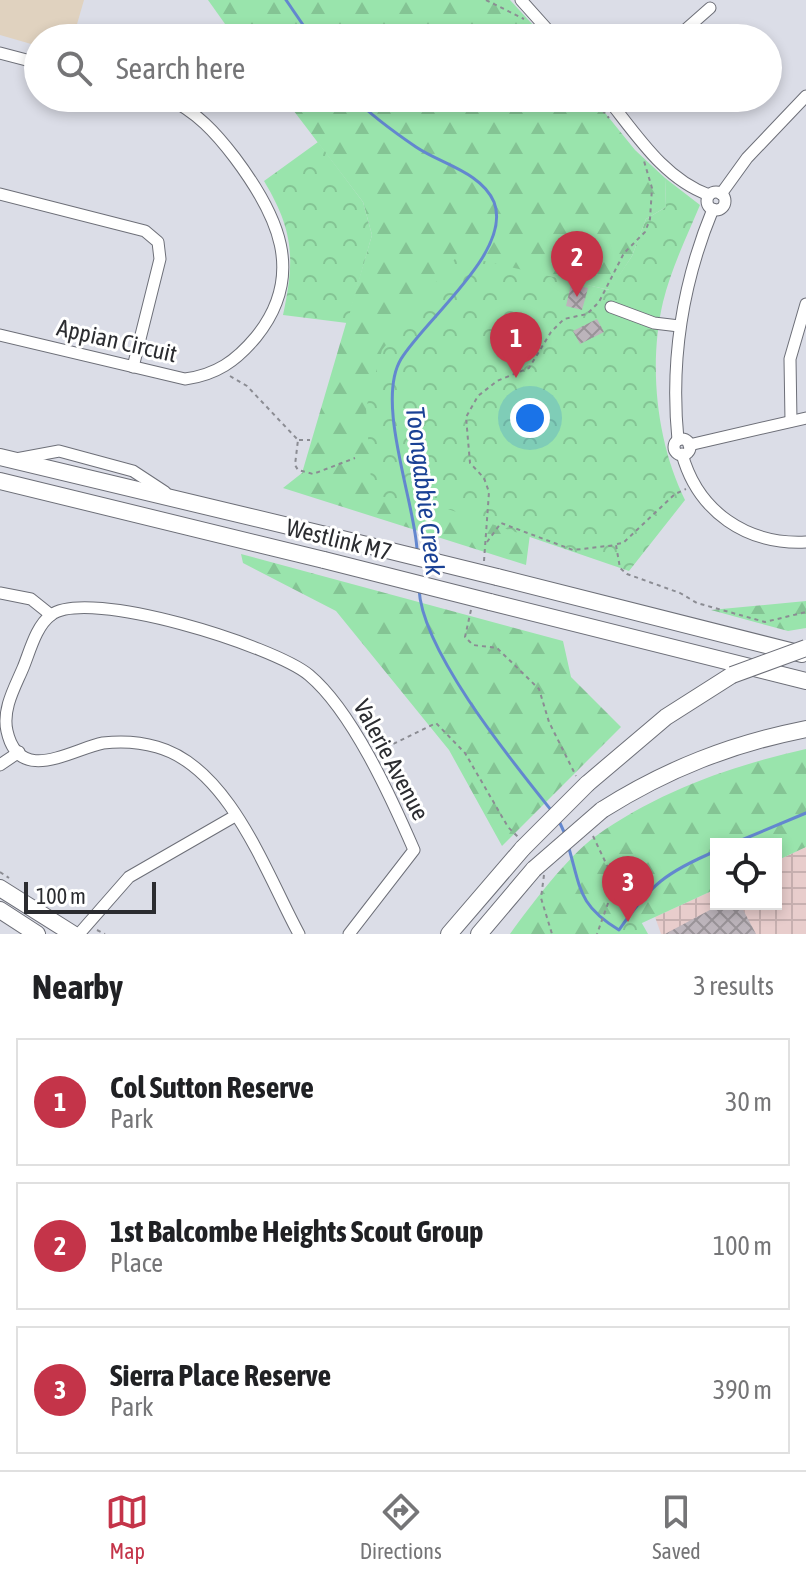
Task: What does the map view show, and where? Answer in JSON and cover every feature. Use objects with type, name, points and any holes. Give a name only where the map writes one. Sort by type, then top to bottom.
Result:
[{"type":"highway","name":"Westlink M7","points":[[6,458],[806,655]]},
{"type":"highway","name":"Westlink M7","points":[[0,481],[806,681]]},
{"type":"highway","points":[[449,934],[522,845],[583,783],[666,717],[732,675],[806,648]]},
{"type":"highway","points":[[479,934],[538,870],[602,810],[653,779],[713,752],[806,729]]},
{"type":"highway","points":[[0,888],[76,934]]},
{"type":"highway","points":[[0,910],[37,934]]},
{"type":"street","points":[[522,0],[543,24]]},
{"type":"street","points":[[692,24],[710,8]]},
{"type":"street","points":[[0,53],[24,59]]},
{"type":"street","points":[[715,195],[806,96]]},
{"type":"street","name":"Appian Circuit","points":[[0,335],[185,379],[225,372],[245,351],[260,332],[279,295],[282,249],[277,225],[253,182],[221,140],[190,112]]},
{"type":"street","points":[[619,112],[668,170],[695,190],[715,195],[724,203],[713,209],[692,266],[679,326],[675,383],[683,446],[693,485],[715,512],[743,531],[765,540],[806,542]]},
{"type":"street","points":[[0,194],[145,231],[158,242],[160,259],[133,367]]},
{"type":"street","points":[[791,421],[790,359],[806,304]]},
{"type":"street","points":[[611,307],[654,323],[679,326]]},
{"type":"street","points":[[683,446],[806,418]]},
{"type":"street","points":[[0,593],[31,599],[51,615],[37,634],[8,704],[7,731],[19,752],[44,762],[106,743],[158,747],[177,755],[207,776],[235,816],[299,934]]},
{"type":"street","name":"Valerie Avenue","points":[[51,615],[75,607],[155,618],[266,650],[288,660],[326,691],[341,709],[414,850],[349,934]]},
{"type":"street","points":[[0,765],[19,752]]},
{"type":"street","points":[[76,934],[129,877],[235,816]]},
{"type":"path","points":[[486,0],[526,19]]},
{"type":"path","points":[[604,112],[612,121]]},
{"type":"path","points":[[489,575],[486,543],[489,492],[484,478],[470,463],[466,417],[478,396],[497,381],[529,368],[551,332],[564,319],[587,314],[599,302],[624,253],[645,232],[650,219],[652,188],[641,156]]},
{"type":"path","points":[[225,372],[247,386],[298,440],[310,440]]},
{"type":"path","points":[[298,440],[295,465],[304,474],[355,458]]},
{"type":"path","points":[[486,543],[501,523],[573,550],[616,545],[623,543],[675,494],[693,485]]},
{"type":"path","points":[[616,545],[620,568],[627,574],[680,593],[697,603],[765,622],[806,612]]},
{"type":"path","points":[[471,609],[465,637],[473,645],[497,648],[539,689],[549,722],[583,783]]},
{"type":"path","points":[[367,757],[436,723],[465,753],[508,827],[522,845]]},
{"type":"path","points":[[592,827],[596,847],[608,863],[612,876],[597,934]]},
{"type":"path","points":[[538,870],[545,878],[541,898],[552,934]]},
{"type":"path","points":[[92,928],[105,934]]},
{"type":"shaded area","points":[[0,0],[84,0],[77,24],[24,24],[24,42],[0,35]]},
{"type":"shaded area","points":[[806,847],[806,934],[661,934],[655,917],[710,892],[710,910],[782,910],[782,858]]},
{"type":"green space","points":[[208,0],[510,0],[532,24],[225,24]]},
{"type":"green space","points":[[295,112],[604,112],[635,150],[665,178],[666,207],[646,219],[632,256],[610,290],[563,280],[526,565],[283,488],[302,473],[372,235],[363,202]]},
{"type":"green space","points":[[318,142],[363,202],[372,235],[347,323],[283,315],[289,277],[289,246],[281,215],[264,181]]},
{"type":"green space","points":[[665,178],[700,205],[666,290],[656,352],[662,429],[675,478],[685,500],[629,571],[439,506],[372,495],[366,408],[382,350],[458,255],[609,290],[632,256],[646,219],[666,207]]},
{"type":"green space","points":[[241,554],[563,641],[571,677],[621,727],[502,846],[449,750],[336,611],[243,563]]},
{"type":"green space","points":[[806,601],[806,628],[788,631],[711,610]]},
{"type":"green space","points":[[806,749],[806,847],[782,858],[782,838],[710,838],[710,892],[618,934],[510,934],[562,868],[596,836],[670,793],[750,763]]},
{"type":"green space","points":[[634,909],[648,934],[594,934]]},
{"type":"building","points":[[571,284],[588,288],[582,310],[566,306]]},
{"type":"building","points":[[597,319],[604,332],[580,344],[573,331]]},
{"type":"building","points":[[710,910],[743,910],[756,934],[665,934]]},
{"type":"waterway","name":"Toongabbie Creek","points":[[286,0],[302,24]]},
{"type":"waterway","name":"Toongabbie Creek","points":[[369,112],[416,147],[480,183],[494,202],[496,221],[491,242],[464,284],[401,359],[394,378],[394,426],[417,550]]},
{"type":"waterway","name":"Toongabbie Creek","points":[[419,589],[435,643],[452,673],[492,734],[551,810]]},
{"type":"waterway","points":[[746,838],[806,813]]},
{"type":"waterway","name":"Toongabbie Creek","points":[[558,819],[565,834]]},
{"type":"waterway","points":[[568,845],[579,885],[588,904],[619,930],[660,882],[710,854]]},
{"type":"place","name":"1st Balcombe Heights Scout Group","points":[[577,297]]},
{"type":"place","name":"Col Sutton Reserve","points":[[516,378]]},
{"type":"place","name":"Sierra Place Reserve","points":[[628,922]]}]
